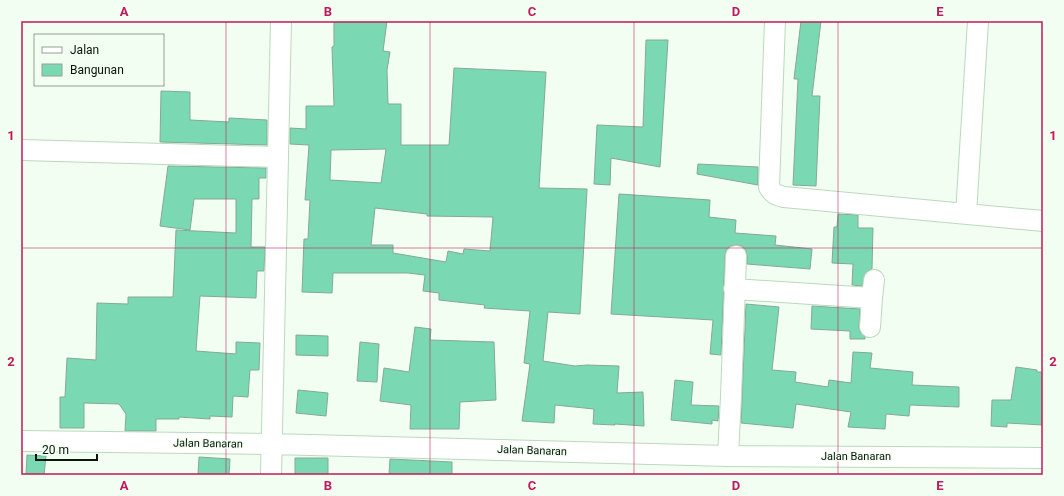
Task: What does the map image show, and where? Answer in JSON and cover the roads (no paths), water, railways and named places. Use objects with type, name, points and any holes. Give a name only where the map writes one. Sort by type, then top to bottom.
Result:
[{"type":"street","points":[[271,475],[281,21]]},
{"type":"street","points":[[776,21],[770,187],[772,192],[776,195],[1043,221]]},
{"type":"street","points":[[966,214],[978,21]]},
{"type":"street","points":[[21,150],[278,157]]},
{"type":"street","points":[[728,456],[736,256]]},
{"type":"street","points":[[734,289],[873,289],[870,327]]},
{"type":"street","name":"Jalan Banaran","points":[[21,441],[272,444],[728,456],[1043,458]]}]
